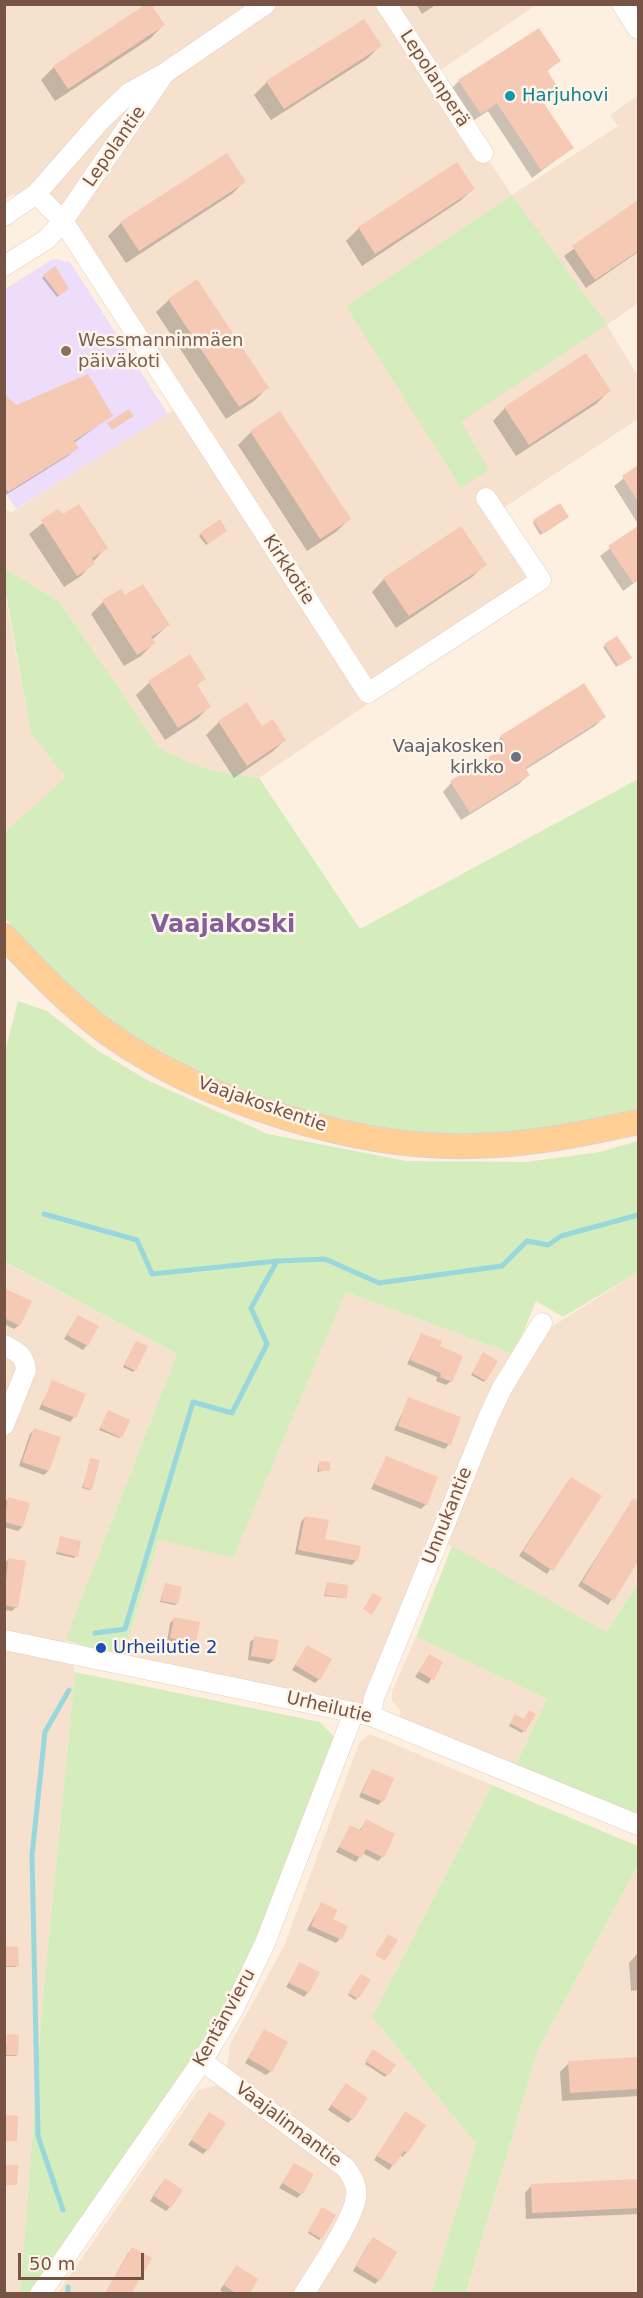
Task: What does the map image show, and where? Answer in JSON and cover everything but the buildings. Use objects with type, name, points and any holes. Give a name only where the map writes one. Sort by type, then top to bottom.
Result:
[{"type":"main road","name":"Vaajakoskentie","points":[[4,936],[56,992],[110,1035],[155,1063],[218,1093],[282,1116],[339,1131],[407,1143],[472,1147],[549,1141],[639,1122]]},
{"type":"street","name":"Lepolantie","points":[[4,216],[36,194],[101,120],[129,93],[165,73],[266,4]]},
{"type":"street","name":"Lepolanperä","points":[[386,4],[483,153]]},
{"type":"street","points":[[622,4],[639,28]]},
{"type":"street","name":"Lepolantie","points":[[4,266],[47,239],[63,220],[165,73]]},
{"type":"street","name":"Kirkkotie","points":[[36,194],[63,220],[368,693],[541,580],[486,498]]},
{"type":"street","name":"Unnukantie","points":[[362,1714],[374,1698],[488,1418],[502,1388],[542,1323]]},
{"type":"street","points":[[4,1346],[17,1352],[26,1361],[26,1370],[4,1425]]},
{"type":"street","name":"Urheilutie","points":[[4,1640],[362,1714],[639,1825]]},
{"type":"street","name":"Kentänvieru","points":[[40,2294],[202,2061],[233,2010],[265,1943],[362,1714]]},
{"type":"street","name":"Vaajalinnantie","points":[[202,2061],[346,2168],[356,2182],[357,2197],[350,2216],[304,2294]]},
{"type":"shaded area","points":[[5,5],[536,5],[432,76],[512,195],[618,126],[610,115],[638,95],[638,303],[607,325],[638,376],[638,419],[493,515],[536,578],[372,701],[259,778],[209,770],[160,749],[60,602],[5,569],[5,509],[12,512],[183,404],[68,227],[13,194],[5,199]]},
{"type":"shaded area","name":"Wessmanninmäen päiväkoti","points":[[53,259],[70,262],[168,414],[16,509],[5,492],[5,289]]},
{"type":"shaded area","points":[[4,589],[31,734],[67,777],[5,833]]},
{"type":"shaded area","points":[[4,1262],[177,1354],[65,1640],[75,1672],[43,1997],[20,2294],[4,2293]]},
{"type":"shaded area","points":[[638,1272],[638,1582],[607,1632],[432,1536],[364,1708],[123,1657],[159,1540],[233,1557],[346,1292],[510,1353]]},
{"type":"shaded area","points":[[416,1637],[547,1699],[514,1768],[399,1718],[401,1711],[392,1701],[392,1691]]},
{"type":"shaded area","points":[[370,1734],[492,1785],[372,2017],[476,2144],[431,2293],[57,2294],[198,2090],[218,2085],[227,2067],[230,2044],[284,1946],[359,1743]]},
{"type":"shaded area","points":[[638,1865],[638,2293],[466,2294],[538,2050]]},
{"type":"green space","points":[[512,195],[607,325],[461,421],[489,470],[461,488],[346,306]]},
{"type":"green space","points":[[5,569],[60,602],[160,749],[209,770],[259,778],[360,929],[638,779],[638,1109],[550,1133],[474,1139],[342,1123],[222,1086],[116,1029],[64,985],[5,918],[4,833],[66,777],[31,734],[5,589]]},
{"type":"green space","points":[[18,1001],[47,1011],[97,1050],[149,1081],[268,1134],[406,1161],[526,1162],[600,1152],[638,1141],[638,1272],[563,1317],[536,1301],[516,1350],[510,1353],[346,1292],[233,1558],[159,1540],[123,1657],[65,1640],[177,1354],[5,1262],[4,1055]]},
{"type":"green space","points":[[452,1546],[607,1632],[638,1582],[638,1820],[514,1768],[547,1699],[416,1637]]},
{"type":"green space","points":[[75,1672],[320,1722],[334,1737],[255,1943],[227,2005],[194,2058],[30,2293],[20,2294],[43,1997]]},
{"type":"green space","points":[[492,1785],[638,1846],[638,1865],[538,2050],[466,2293],[431,2293],[476,2144],[372,2017]]},
{"type":"waterway","points":[[44,1214],[137,1240],[152,1274],[277,1261]]},
{"type":"waterway","points":[[95,1633],[125,1629],[193,1402],[232,1413],[267,1344],[251,1308],[277,1261],[325,1259],[379,1283],[502,1266],[527,1241],[548,1245],[561,1236],[638,1215]]},
{"type":"waterway","points":[[63,2210],[38,2136],[32,1855],[45,1732],[69,1690]]},
{"type":"waterway","points":[[68,2287],[68,2294]]},
{"type":"place","name":"Harjuhovi","points":[[510,96]]},
{"type":"place","name":"Wessmanninmäen päiväkoti","points":[[66,351]]},
{"type":"place","name":"Vaajakosken kirkko","points":[[516,757]]},
{"type":"place","name":"Urheilutie 2","points":[[101,1648]]},
{"type":"district","name":"Vaajakoski","points":[[223,926]]}]
